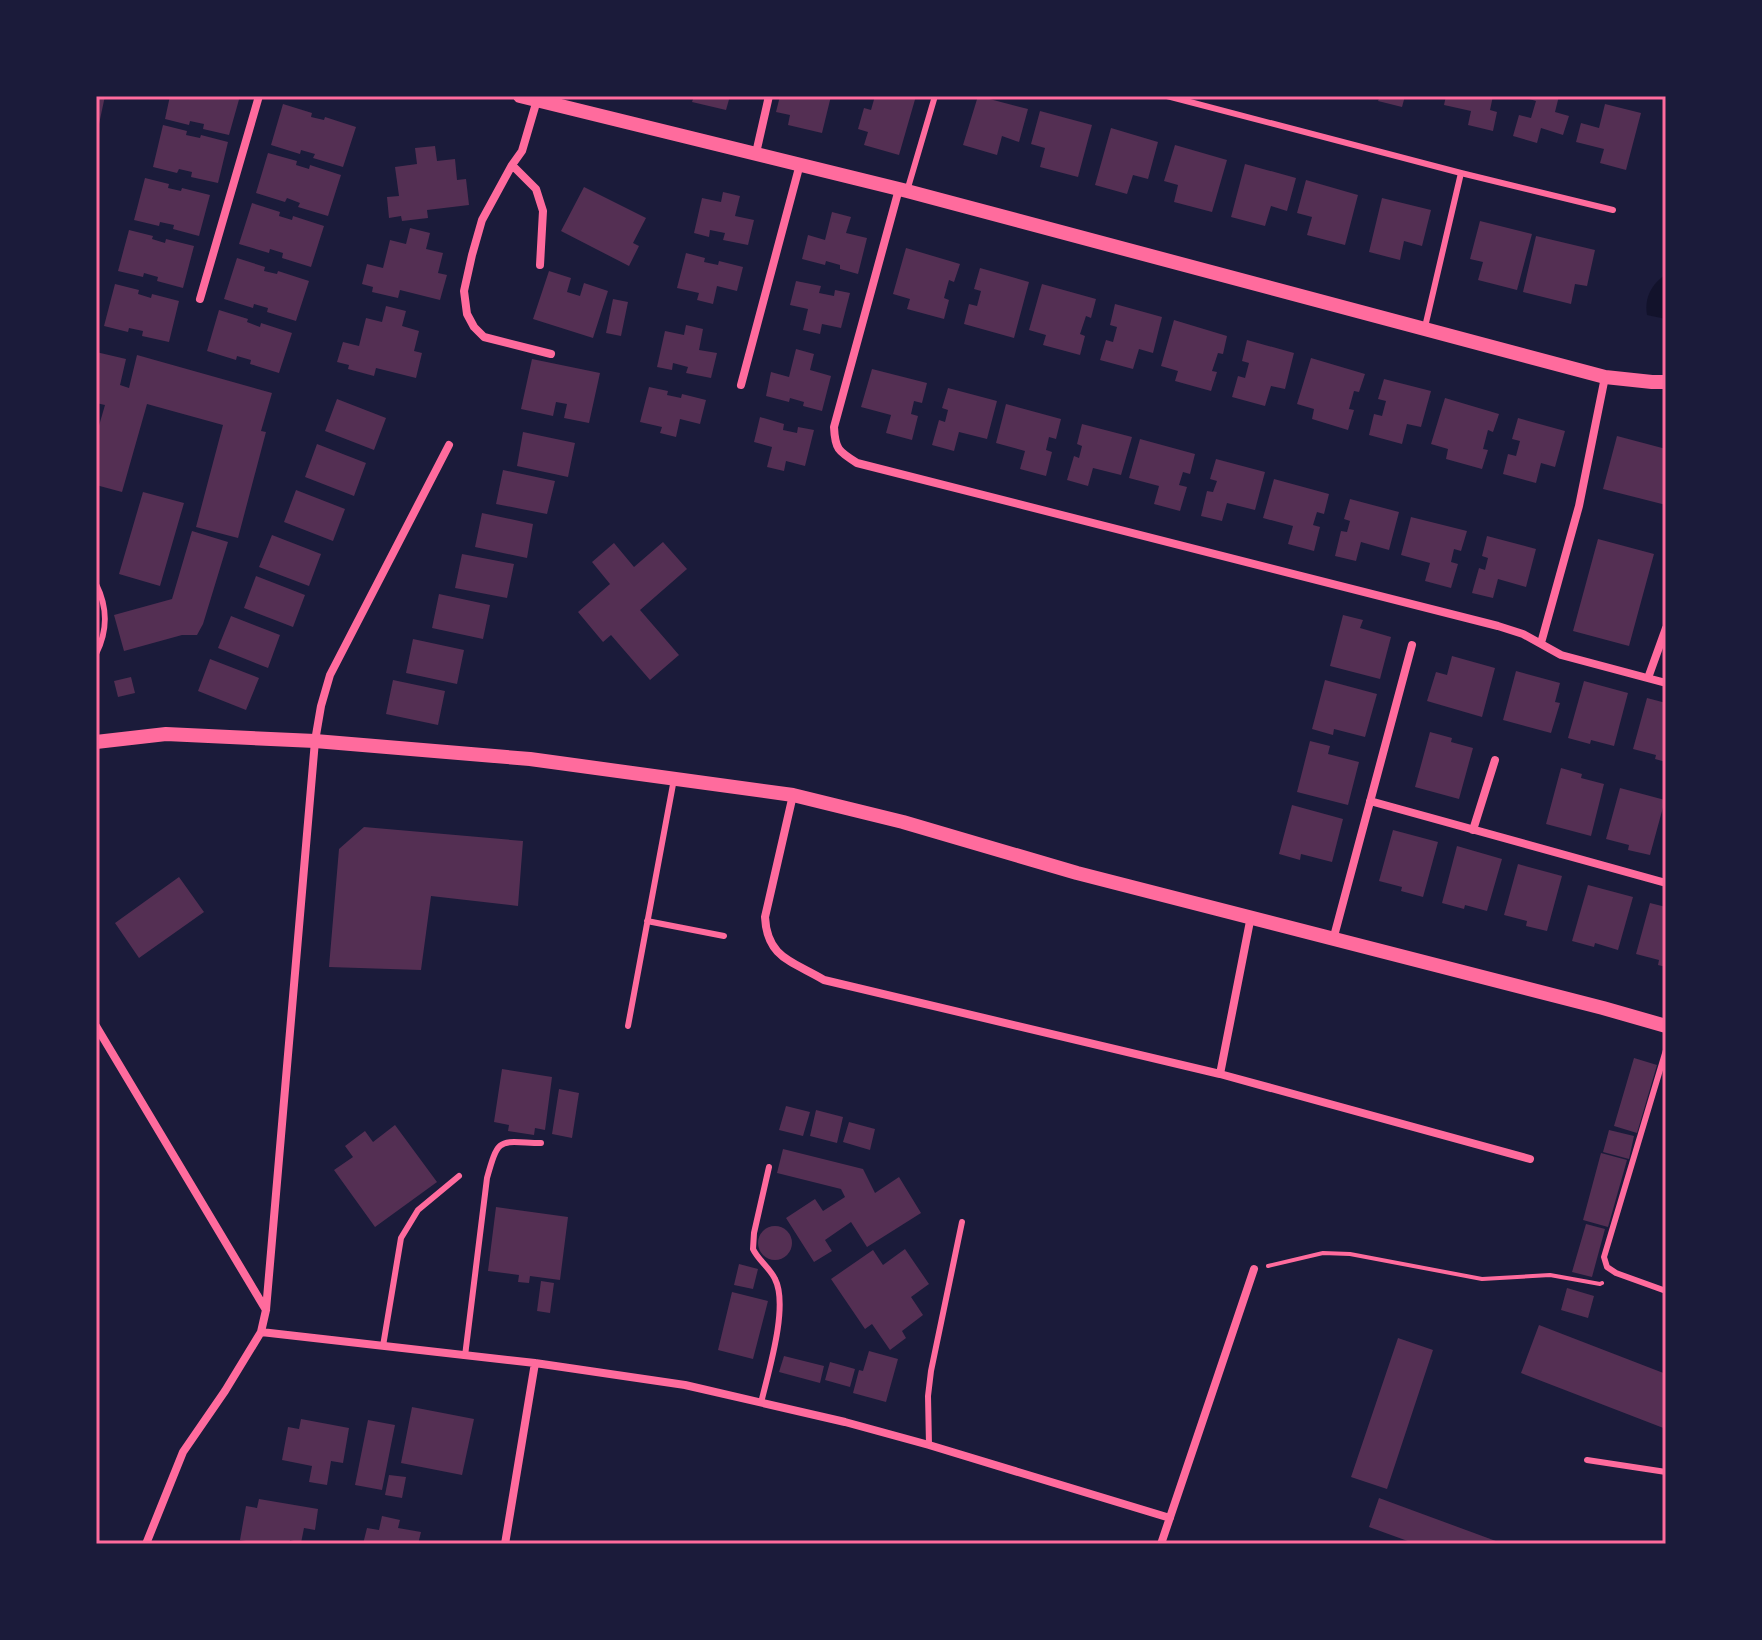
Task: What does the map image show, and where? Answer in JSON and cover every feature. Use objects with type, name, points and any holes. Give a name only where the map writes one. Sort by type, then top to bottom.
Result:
[{"type":"street","points":[[200,299],[259,96]]},
{"type":"street","points":[[520,96],[903,190],[1605,377],[1666,382]]},
{"type":"street","points":[[756,153],[769,96]]},
{"type":"street","points":[[537,100],[522,151],[482,220],[464,291],[467,314],[484,337],[551,354]]},
{"type":"street","points":[[741,385],[800,164]]},
{"type":"street","points":[[512,165],[536,189],[543,211],[540,265]]},
{"type":"street","points":[[903,190],[834,427],[835,445],[841,453],[857,463],[1498,626],[1541,643],[1561,655],[1666,683]]},
{"type":"street","points":[[1541,643],[1579,506],[1605,377]]},
{"type":"street","points":[[146,1544],[183,1452],[261,1332],[266,1310],[315,741],[321,706],[330,675],[449,445]]},
{"type":"street","points":[[1648,678],[1666,628]]},
{"type":"street","points":[[1333,940],[1412,645]]},
{"type":"street","points":[[96,742],[166,734],[315,741],[530,759],[793,795],[903,822],[1077,873],[1666,1026]]},
{"type":"street","points":[[1473,830],[1495,760]]},
{"type":"street","points":[[793,795],[765,917],[766,934],[775,952],[824,980],[1220,1074],[1530,1159]]},
{"type":"street","points":[[1370,801],[1666,883]]},
{"type":"street","points":[[1220,1074],[1251,916]]},
{"type":"street","points":[[96,1026],[266,1310]]},
{"type":"street","points":[[1161,1544],[1254,1269]]},
{"type":"street","points":[[261,1332],[535,1363],[685,1385],[929,1445],[1170,1518]]},
{"type":"street","points":[[505,1544],[535,1363]]},
{"type":"lane","points":[[903,190],[935,96]]},
{"type":"lane","points":[[1167,96],[1613,210]]},
{"type":"lane","points":[[1425,327],[1461,173]]},
{"type":"lane","points":[[96,584],[104,600],[105,629],[96,654]]},
{"type":"lane","points":[[628,1026],[674,779]]},
{"type":"lane","points":[[647,921],[724,936]]},
{"type":"lane","points":[[1666,1050],[1604,1257],[1607,1267],[1616,1273],[1666,1291]]},
{"type":"lane","points":[[465,1356],[487,1178],[494,1152],[499,1145],[507,1142],[541,1143]]},
{"type":"lane","points":[[761,1403],[780,1318],[775,1279],[753,1249],[769,1167]]},
{"type":"lane","points":[[383,1346],[401,1238],[418,1210],[459,1176]]},
{"type":"lane","points":[[929,1445],[931,1371],[962,1222]]},
{"type":"lane","points":[[1587,1460],[1666,1472]]},
{"type":"path","points":[[1254,1269],[1323,1253],[1350,1254],[1482,1279],[1550,1275],[1600,1284],[1616,1273]]},
{"type":"shaded area","points":[[1666,274],[1666,319],[1647,315],[1650,292]]},
{"type":"building","points":[[96,96],[105,96],[99,124],[96,123]]},
{"type":"building","points":[[170,96],[240,96],[229,135],[203,129],[204,124],[190,121],[189,125],[165,119]]},
{"type":"building","points":[[694,96],[730,96],[726,110],[692,102]]},
{"type":"building","points":[[780,96],[831,96],[822,133],[788,125],[790,115],[776,112]]},
{"type":"building","points":[[875,96],[916,96],[899,155],[864,145],[868,132],[858,129],[864,108],[871,110]]},
{"type":"building","points":[[978,96],[1028,109],[1019,142],[1002,136],[997,155],[963,145]]},
{"type":"building","points":[[1380,96],[1405,96],[1402,107],[1378,101]]},
{"type":"building","points":[[1446,96],[1493,96],[1490,110],[1497,112],[1493,131],[1468,125],[1471,111],[1444,105]]},
{"type":"building","points":[[1519,96],[1559,96],[1555,112],[1569,116],[1563,135],[1541,128],[1537,143],[1513,136],[1519,115],[1531,118],[1536,101]]},
{"type":"building","points":[[283,104],[312,113],[311,117],[324,120],[325,117],[356,127],[343,167],[313,158],[315,154],[301,150],[300,154],[271,145]]},
{"type":"building","points":[[1605,104],[1641,113],[1626,170],[1600,163],[1604,149],[1576,142],[1581,123],[1599,128]]},
{"type":"building","points":[[1040,111],[1092,125],[1078,177],[1040,167],[1045,148],[1031,144]]},
{"type":"building","points":[[163,125],[187,131],[186,135],[200,138],[201,135],[228,142],[218,183],[191,177],[192,172],[179,169],[177,173],[153,167]]},
{"type":"building","points":[[1111,128],[1158,142],[1148,179],[1133,175],[1127,194],[1095,185]]},
{"type":"building","points":[[1175,145],[1227,160],[1212,212],[1174,202],[1178,185],[1164,181]]},
{"type":"building","points":[[435,146],[437,161],[455,159],[457,180],[466,179],[469,205],[427,210],[428,218],[402,221],[401,216],[389,218],[387,197],[399,196],[395,167],[417,164],[415,148]]},
{"type":"building","points":[[268,153],[297,161],[296,165],[309,169],[310,165],[341,175],[328,216],[298,207],[300,203],[287,198],[285,202],[256,193]]},
{"type":"building","points":[[1245,164],[1296,178],[1287,211],[1271,206],[1265,226],[1231,217]]},
{"type":"building","points":[[145,178],[169,184],[168,188],[210,195],[199,236],[173,229],[174,225],[160,222],[159,226],[134,220]]},
{"type":"building","points":[[1306,180],[1358,195],[1345,245],[1307,235],[1312,217],[1297,213]]},
{"type":"building","points":[[584,187],[646,218],[633,243],[639,246],[629,266],[561,231]]},
{"type":"building","points":[[723,192],[740,196],[735,216],[754,220],[748,245],[723,240],[725,233],[710,230],[709,237],[694,233],[702,198],[721,202]]},
{"type":"building","points":[[1382,198],[1431,210],[1422,246],[1404,241],[1400,260],[1369,252]]},
{"type":"building","points":[[252,203],[280,212],[279,216],[292,220],[293,216],[324,226],[311,267],[282,258],[283,253],[270,249],[269,253],[239,244]]},
{"type":"building","points":[[832,212],[851,217],[846,233],[867,238],[858,274],[826,261],[825,265],[802,259],[808,235],[825,240]]},
{"type":"building","points":[[1480,221],[1532,234],[1517,290],[1478,280],[1483,262],[1470,259]]},
{"type":"building","points":[[410,228],[430,233],[426,249],[443,253],[438,273],[447,275],[440,300],[400,290],[398,298],[372,292],[373,287],[362,284],[367,264],[383,268],[390,240],[406,244]]},
{"type":"building","points":[[129,230],[153,236],[152,239],[165,243],[166,239],[194,246],[183,288],[157,281],[158,277],[144,273],[143,277],[118,271]]},
{"type":"building","points":[[1536,236],[1595,250],[1587,286],[1575,284],[1571,304],[1523,292]]},
{"type":"building","points":[[906,248],[960,264],[954,282],[949,280],[944,298],[949,300],[944,319],[907,309],[910,299],[893,294]]},
{"type":"building","points":[[686,253],[705,258],[704,262],[718,265],[719,261],[743,267],[737,291],[717,286],[713,304],[697,300],[699,293],[677,288]]},
{"type":"building","points":[[237,258],[265,267],[264,271],[277,274],[278,271],[309,281],[296,321],[267,312],[268,308],[254,304],[253,308],[224,299]]},
{"type":"building","points":[[980,268],[1029,282],[1014,338],[964,324],[969,304],[977,306],[981,291],[974,289]]},
{"type":"building","points":[[549,271],[571,278],[567,292],[580,296],[584,283],[608,291],[593,338],[533,319]]},
{"type":"building","points":[[796,281],[821,286],[819,293],[834,296],[835,290],[850,293],[841,328],[822,324],[820,334],[803,330],[808,309],[790,305]]},
{"type":"building","points":[[115,284],[139,290],[138,294],[151,298],[152,294],[179,301],[169,342],[142,336],[143,331],[129,328],[128,332],[104,326]]},
{"type":"building","points":[[1042,284],[1096,299],[1091,318],[1086,316],[1080,334],[1085,336],[1080,355],[1043,345],[1046,335],[1029,330]]},
{"type":"building","points":[[613,299],[628,302],[621,336],[606,333]]},
{"type":"building","points":[[1115,304],[1162,317],[1153,353],[1139,349],[1133,369],[1100,360],[1106,340],[1113,342],[1117,327],[1110,325]]},
{"type":"building","points":[[386,306],[406,311],[402,326],[419,331],[414,351],[422,353],[416,378],[376,368],[374,376],[348,369],[349,365],[337,362],[343,342],[359,346],[366,318],[382,322]]},
{"type":"building","points":[[219,310],[248,319],[247,322],[260,327],[261,323],[292,333],[279,373],[250,364],[251,360],[237,356],[236,360],[207,351]]},
{"type":"building","points":[[1174,320],[1227,336],[1223,354],[1218,353],[1212,371],[1217,372],[1211,391],[1175,381],[1178,371],[1161,366]]},
{"type":"building","points":[[686,325],[703,329],[699,350],[717,353],[711,378],[686,373],[688,367],[673,363],[672,370],[657,367],[665,331],[684,335]]},
{"type":"building","points":[[1247,340],[1294,353],[1285,389],[1271,386],[1265,406],[1232,397],[1238,376],[1245,378],[1249,363],[1242,361]]},
{"type":"building","points":[[796,349],[814,354],[810,370],[831,376],[822,411],[803,406],[804,402],[790,398],[789,402],[766,396],[771,372],[789,377]]},
{"type":"building","points":[[96,352],[126,359],[120,385],[129,388],[137,355],[272,393],[261,431],[266,432],[238,538],[196,527],[223,425],[147,404],[122,492],[96,485],[96,436],[105,405],[96,403]]},
{"type":"building","points":[[1311,358],[1365,374],[1359,392],[1354,391],[1349,409],[1354,410],[1348,430],[1312,419],[1314,409],[1297,404]]},
{"type":"building","points":[[532,359],[600,373],[589,423],[564,418],[567,404],[556,402],[553,416],[521,409]]},
{"type":"building","points":[[872,369],[927,383],[922,403],[914,401],[911,414],[918,416],[912,440],[886,433],[891,415],[861,407]]},
{"type":"building","points":[[1384,379],[1431,391],[1421,427],[1407,424],[1402,444],[1369,435],[1374,414],[1382,416],[1386,401],[1378,399]]},
{"type":"building","points":[[649,387],[668,391],[667,395],[681,398],[682,394],[706,400],[700,424],[680,419],[676,437],[660,433],[662,427],[640,422]]},
{"type":"building","points":[[948,388],[997,401],[987,439],[959,432],[954,451],[932,445],[939,420],[945,422],[948,410],[942,408]]},
{"type":"building","points":[[1445,398],[1499,414],[1493,432],[1488,430],[1483,449],[1488,450],[1482,469],[1446,459],[1448,449],[1431,444]]},
{"type":"building","points":[[337,399],[386,418],[374,450],[325,431]]},
{"type":"building","points":[[1006,404],[1061,419],[1056,439],[1049,437],[1046,450],[1052,452],[1046,476],[1020,469],[1025,451],[996,443]]},
{"type":"building","points":[[760,417],[784,424],[783,430],[797,433],[798,427],[814,430],[805,466],[786,461],[784,471],[767,467],[772,447],[754,442]]},
{"type":"building","points":[[1518,418],[1565,431],[1555,467],[1541,463],[1536,483],[1503,474],[1508,454],[1516,456],[1520,441],[1512,439]]},
{"type":"building","points":[[1082,424],[1132,437],[1121,475],[1093,468],[1088,486],[1067,480],[1074,456],[1079,458],[1082,446],[1077,444]]},
{"type":"building","points":[[523,432],[575,443],[568,477],[517,466]]},
{"type":"building","points":[[1617,436],[1666,449],[1666,505],[1603,489]]},
{"type":"building","points":[[1140,439],[1195,454],[1190,474],[1183,472],[1179,485],[1187,487],[1180,511],[1154,504],[1159,486],[1129,478]]},
{"type":"building","points":[[317,444],[366,463],[354,496],[305,477]]},
{"type":"building","points":[[1216,459],[1265,472],[1255,510],[1227,503],[1222,521],[1201,516],[1207,491],[1213,492],[1217,481],[1210,479]]},
{"type":"building","points":[[503,470],[555,481],[547,514],[496,504]]},
{"type":"building","points":[[1274,479],[1329,494],[1324,514],[1317,512],[1313,525],[1320,527],[1314,551],[1288,544],[1293,526],[1263,518]]},
{"type":"building","points":[[296,490],[345,509],[333,541],[284,522]]},
{"type":"building","points":[[143,492],[184,503],[160,586],[119,574]]},
{"type":"building","points":[[1350,499],[1399,512],[1389,550],[1361,542],[1356,561],[1335,556],[1341,531],[1347,532],[1350,521],[1344,519]]},
{"type":"building","points":[[482,513],[533,524],[527,558],[475,547]]},
{"type":"building","points":[[1411,517],[1467,531],[1461,551],[1454,549],[1451,562],[1458,564],[1451,588],[1425,581],[1430,563],[1401,555]]},
{"type":"building","points":[[192,531],[228,542],[197,635],[182,635],[124,651],[114,615],[172,599]]},
{"type":"building","points":[[272,535],[321,554],[309,586],[259,567]]},
{"type":"building","points":[[1487,536],[1536,549],[1526,587],[1498,579],[1493,598],[1472,593],[1479,568],[1485,570],[1488,558],[1482,556]]},
{"type":"building","points":[[1598,539],[1654,554],[1629,646],[1573,631]]},
{"type":"building","points":[[663,542],[687,569],[640,610],[679,655],[650,680],[611,635],[603,642],[578,612],[610,584],[592,562],[614,543],[634,567]]},
{"type":"building","points":[[462,554],[514,564],[507,598],[455,588]]},
{"type":"building","points":[[256,576],[305,595],[293,627],[244,608]]},
{"type":"building","points":[[439,594],[490,605],[483,639],[432,628]]},
{"type":"building","points":[[1343,615],[1363,620],[1360,628],[1391,637],[1380,679],[1330,666]]},
{"type":"building","points":[[231,616],[280,635],[268,668],[218,648]]},
{"type":"building","points":[[413,639],[464,650],[457,684],[406,673]]},
{"type":"building","points":[[1452,656],[1495,668],[1482,717],[1427,701],[1436,672],[1447,675]]},
{"type":"building","points":[[210,659],[259,678],[246,710],[198,691]]},
{"type":"building","points":[[1516,671],[1560,683],[1555,702],[1560,703],[1551,733],[1503,720]]},
{"type":"building","points":[[131,677],[135,693],[118,697],[114,681]]},
{"type":"building","points":[[393,680],[445,691],[438,725],[386,714]]},
{"type":"building","points":[[1325,680],[1377,694],[1365,737],[1334,729],[1333,735],[1312,729]]},
{"type":"building","points":[[1584,681],[1628,693],[1614,746],[1568,738]]},
{"type":"building","points":[[1647,698],[1666,703],[1666,762],[1655,759],[1656,755],[1633,749]]},
{"type":"building","points":[[1430,732],[1473,748],[1459,799],[1415,787]]},
{"type":"building","points":[[1310,741],[1330,746],[1328,754],[1359,762],[1348,805],[1297,792]]},
{"type":"building","points":[[1561,768],[1604,784],[1591,836],[1546,824]]},
{"type":"building","points":[[1620,788],[1665,800],[1650,855],[1628,850],[1629,845],[1606,839]]},
{"type":"building","points":[[1292,805],[1343,819],[1332,862],[1301,854],[1300,860],[1279,854]]},
{"type":"building","points":[[364,827],[523,841],[518,906],[431,896],[421,970],[329,967],[339,849]]},
{"type":"building","points":[[1393,830],[1438,842],[1423,897],[1379,881]]},
{"type":"building","points":[[1457,846],[1502,859],[1487,911],[1442,903]]},
{"type":"building","points":[[1518,864],[1562,876],[1547,931],[1526,926],[1527,921],[1504,915]]},
{"type":"building","points":[[179,877],[204,912],[139,958],[115,923]]},
{"type":"building","points":[[1588,885],[1633,897],[1618,950],[1595,943],[1594,947],[1572,941]]},
{"type":"building","points":[[1650,903],[1666,907],[1666,967],[1658,965],[1659,960],[1636,954]]},
{"type":"building","points":[[1634,1058],[1657,1065],[1637,1133],[1614,1126]]},
{"type":"building","points":[[502,1069],[552,1077],[545,1130],[535,1128],[534,1135],[508,1131],[509,1125],[494,1122]]},
{"type":"building","points":[[559,1089],[579,1093],[572,1138],[552,1134]]},
{"type":"building","points":[[786,1106],[810,1112],[803,1136],[779,1130]]},
{"type":"building","points":[[816,1110],[843,1117],[837,1143],[810,1136]]},
{"type":"building","points":[[849,1122],[875,1129],[870,1150],[843,1142]]},
{"type":"building","points":[[395,1125],[437,1182],[375,1227],[334,1170],[353,1157],[345,1146],[365,1131],[373,1142]]},
{"type":"building","points":[[1609,1130],[1634,1136],[1629,1159],[1603,1152]]},
{"type":"building","points":[[783,1149],[863,1169],[875,1193],[899,1177],[921,1213],[867,1247],[851,1222],[825,1240],[832,1251],[814,1262],[786,1218],[815,1199],[823,1211],[845,1197],[841,1189],[777,1173]]},
{"type":"building","points":[[1601,1153],[1627,1160],[1608,1227],[1583,1220]]},
{"type":"building","points":[[496,1207],[568,1217],[560,1280],[530,1276],[529,1283],[518,1282],[519,1275],[488,1271]]},
{"type":"building","points":[[1586,1224],[1605,1229],[1592,1277],[1572,1272]]},
{"type":"building","points":[[775,1226],[787,1231],[792,1243],[787,1255],[775,1260],[763,1255],[758,1243],[763,1231]]},
{"type":"building","points":[[905,1249],[929,1284],[911,1297],[923,1315],[902,1331],[906,1338],[890,1350],[872,1324],[865,1329],[831,1279],[873,1250],[883,1265]]},
{"type":"building","points":[[739,1264],[758,1269],[753,1289],[734,1285]]},
{"type":"building","points":[[541,1281],[554,1283],[550,1313],[537,1311]]},
{"type":"building","points":[[1567,1288],[1594,1296],[1588,1318],[1561,1310]]},
{"type":"building","points":[[732,1292],[768,1301],[753,1359],[718,1350]]},
{"type":"building","points":[[1539,1325],[1666,1374],[1666,1429],[1521,1373]]},
{"type":"building","points":[[1398,1338],[1433,1350],[1387,1489],[1351,1477]]},
{"type":"building","points":[[869,1351],[898,1359],[886,1402],[853,1393],[859,1370],[863,1371]]},
{"type":"building","points":[[784,1356],[824,1366],[820,1383],[779,1372]]},
{"type":"building","points":[[830,1362],[855,1369],[850,1387],[825,1380]]},
{"type":"building","points":[[412,1407],[474,1419],[462,1475],[401,1463]]},
{"type":"building","points":[[301,1419],[349,1428],[343,1463],[331,1461],[327,1485],[309,1482],[312,1466],[282,1460],[288,1427],[299,1429]]},
{"type":"building","points":[[368,1420],[395,1425],[382,1490],[355,1485]]},
{"type":"building","points":[[389,1475],[406,1477],[402,1498],[385,1495]]},
{"type":"building","points":[[1379,1498],[1504,1544],[1416,1544],[1369,1527]]},
{"type":"building","points":[[259,1499],[318,1509],[315,1530],[304,1528],[301,1543],[290,1540],[289,1544],[264,1544],[240,1540],[246,1506],[257,1508]]},
{"type":"building","points":[[382,1516],[400,1520],[398,1528],[421,1532],[418,1544],[363,1544],[367,1528],[379,1530]]}]
